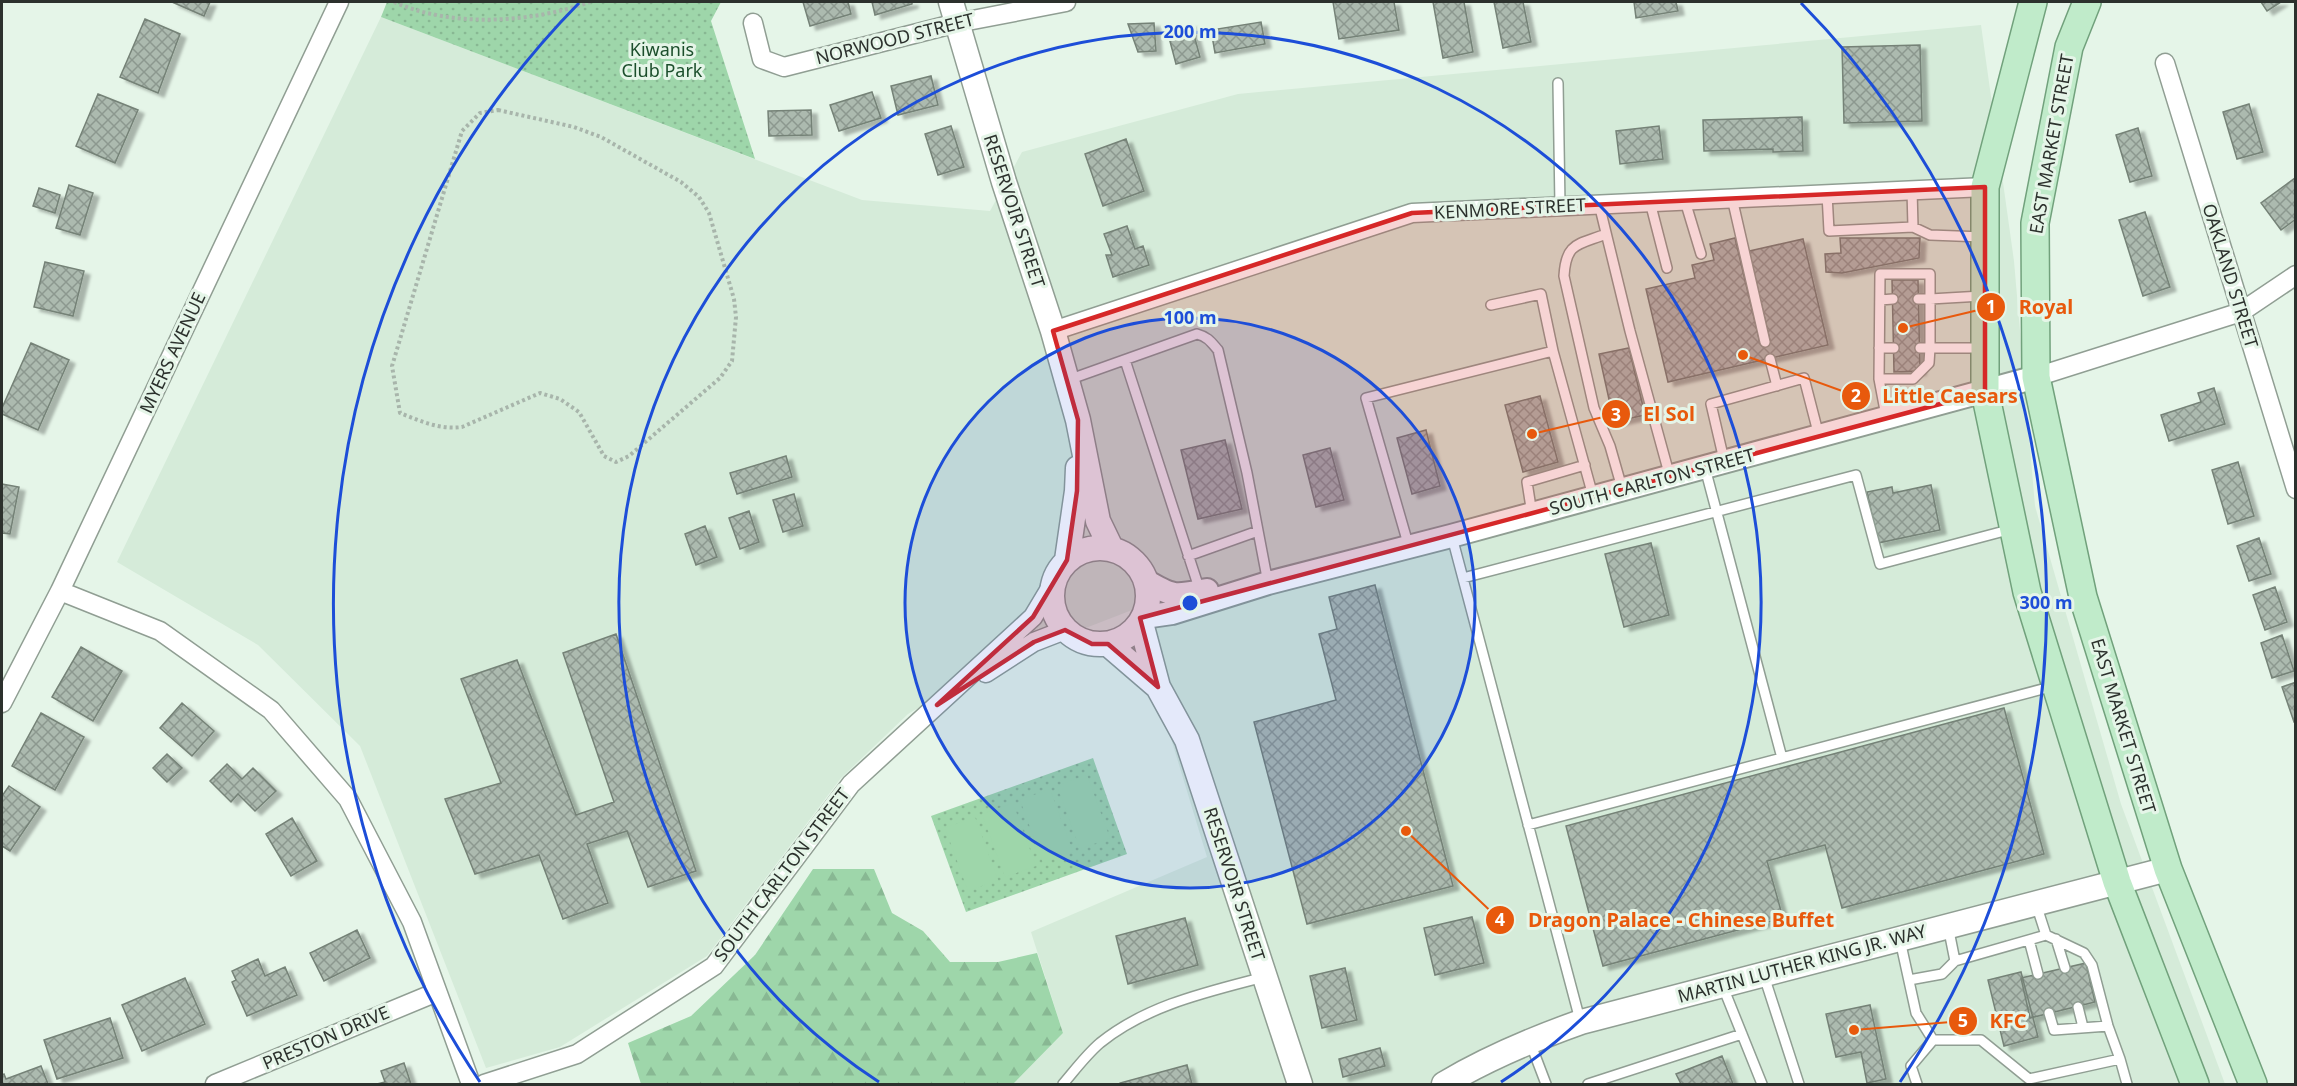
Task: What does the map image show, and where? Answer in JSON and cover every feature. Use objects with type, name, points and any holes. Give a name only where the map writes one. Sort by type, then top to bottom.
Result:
[{"type":"main road","points":[[2033,2],[1985,187],[1985,392],[2027,592],[2116,882],[2195,1084]]},
{"type":"main road","name":"EAST MARKET STREET","points":[[2087,2],[2069,47],[2035,223],[2036,377],[2083,597],[2168,868],[2253,1084]]},
{"type":"main road","name":"RESERVOIR STREET","points":[[954,12],[1004,182],[1067,380],[1078,420],[1098,521],[1112,548]]},
{"type":"main road","name":"RESERVOIR STREET","points":[[1067,560],[1077,491],[1078,420]]},
{"type":"main road","points":[[1095,547],[1112,548],[1127,555],[1139,567],[1149,594],[1142,620],[1128,635],[1108,644],[1092,644],[1077,639],[1065,630],[1056,617],[1051,602],[1052,587],[1057,572],[1067,560],[1080,551],[1095,547]]},
{"type":"main road","name":"RESERVOIR STREET","points":[[1142,620],[1158,687],[1187,740],[1230,865],[1300,1084]]},
{"type":"main road","name":"RESERVOIR STREET","points":[[1108,644],[1158,687]]},
{"type":"main road","name":"MARTIN LUTHER KING JR. WAY","points":[[1444,1084],[1478,1064],[1529,1041],[1581,1022],[2168,868]]},
{"type":"street","name":"MYERS AVENUE","points":[[2,703],[60,591],[339,2]]},
{"type":"street","name":"NORWOOD STREET","points":[[753,22],[762,59],[784,67],[954,12],[1066,2]]},
{"type":"street","name":"OAKLAND STREET","points":[[2165,63],[2295,489]]},
{"type":"street","name":"KENMORE STREET","points":[[1053,331],[1412,213],[1985,187]]},
{"type":"street","points":[[2036,377],[2241,312],[2295,275]]},
{"type":"street","name":"SOUTH CARLTON STREET","points":[[1142,620],[1268,583],[1594,498],[2036,377]]},
{"type":"street","name":"SOUTH CARLTON STREET","points":[[1146,581],[1168,594],[1181,596],[1268,583]]},
{"type":"street","name":"SOUTH CARLTON STREET","points":[[484,1084],[577,1054],[714,966],[851,784],[1033,617],[1052,587]]},
{"type":"street","points":[[60,591],[160,631],[271,710],[348,800],[412,922],[471,1084]]},
{"type":"street","name":"SOUTH CARLTON STREET","points":[[937,705],[1034,642],[1065,630]]},
{"type":"street","name":"PRESTON DRIVE","points":[[215,1084],[437,992]]},
{"type":"lane","points":[[1558,83],[1560,206]]},
{"type":"lane","points":[[1912,190],[1913,227]]},
{"type":"lane","points":[[1827,194],[1829,231],[1913,227],[1930,235],[1985,237]]},
{"type":"lane","points":[[1732,198],[1765,342]]},
{"type":"lane","points":[[1685,201],[1701,254]]},
{"type":"lane","points":[[1650,202],[1667,268]]},
{"type":"lane","points":[[1599,204],[1630,331],[1670,477]]},
{"type":"lane","points":[[1606,234],[1572,247],[1565,258],[1564,276],[1594,408],[1610,446],[1623,490]]},
{"type":"lane","points":[[1879,379],[1913,380],[1929,363],[1925,348],[1930,274],[1880,274],[1879,379],[1887,418]]},
{"type":"lane","points":[[1491,305],[1541,294],[1553,351],[1594,498]]},
{"type":"lane","points":[[1918,299],[1985,296]]},
{"type":"lane","points":[[1880,300],[1893,299]]},
{"type":"lane","points":[[1067,380],[1197,334],[1211,341],[1218,350],[1247,473],[1268,583]]},
{"type":"lane","points":[[1879,348],[1894,348]]},
{"type":"lane","points":[[1925,348],[1984,348]]},
{"type":"lane","points":[[1409,547],[1366,398],[1553,351]]},
{"type":"lane","points":[[1770,359],[1777,386]]},
{"type":"lane","points":[[1125,360],[1200,592]]},
{"type":"lane","points":[[1782,758],[1716,511],[1711,404],[1804,378],[1820,437]]},
{"type":"lane","points":[[1532,514],[1527,482],[1585,465]]},
{"type":"lane","points":[[1463,578],[1856,474],[1880,564],[2014,528]]},
{"type":"lane","points":[[1188,556],[1258,531]]},
{"type":"lane","points":[[1451,536],[1581,1022]]},
{"type":"lane","points":[[1528,825],[2056,686]]},
{"type":"lane","points":[[2036,903],[2046,935]]},
{"type":"lane","points":[[1948,926],[1955,961]]},
{"type":"lane","points":[[1909,980],[1942,974],[1955,961],[2046,935],[2056,939],[2084,953],[2092,965],[2108,1026],[2127,1084]]},
{"type":"lane","points":[[1900,938],[1916,1013],[1933,1041]]},
{"type":"lane","points":[[2056,939],[2065,968]]},
{"type":"lane","points":[[2029,940],[2038,974]]},
{"type":"lane","points":[[1763,974],[1799,1084]]},
{"type":"lane","points":[[1063,1084],[1099,1044],[1132,1022],[1182,1000],[1264,976]]},
{"type":"lane","points":[[1722,984],[1762,1084]]},
{"type":"lane","points":[[2078,1007],[2083,1027]]},
{"type":"lane","points":[[2049,1013],[2054,1030],[2108,1026]]},
{"type":"lane","points":[[1588,1084],[1742,1034]]},
{"type":"lane","points":[[1529,1041],[1546,1084]]},
{"type":"lane","points":[[1917,1084],[1911,1065],[1933,1041],[1981,1041],[2030,1082],[2120,1059]]},
{"type":"path","points":[[394,2],[430,12],[483,19],[524,19],[590,2]]},
{"type":"path","points":[[498,110],[574,127],[601,136],[681,182],[699,197],[709,213],[734,299],[736,317],[732,362],[720,378],[630,456],[616,462],[604,456],[579,412],[560,399],[540,393],[462,427],[448,429],[400,413],[392,366],[462,130],[480,113],[498,110]]},
{"type":"highlighted area","points":[[1985,187],[1985,392],[1140,618],[1158,687],[1108,644],[1092,644],[1065,630],[1034,642],[937,705],[1033,617],[1067,560],[1077,491],[1078,420],[1053,331],[1412,213]]},
{"type":"shaded area","points":[[381,17],[862,200],[990,211],[1022,152],[1238,94],[1981,25],[2014,261],[2035,506],[2121,804],[2225,1084],[1013,1084],[1063,1033],[1031,932],[1207,857],[1132,610],[988,666],[908,714],[841,778],[707,956],[560,1047],[486,1068],[360,746],[258,645],[117,562]]},
{"type":"green space","name":"Kiwanis Club Park","points":[[387,2],[721,2],[711,21],[755,159],[381,17]]},
{"type":"green space","points":[[1093,758],[1127,854],[966,912],[931,816]]},
{"type":"green space","points":[[1087,775],[1110,838],[1080,849],[1057,786]]},
{"type":"green space","points":[[1050,789],[1073,852],[1043,863],[1020,800]]},
{"type":"green space","points":[[1013,803],[1036,866],[1005,877],[982,814]]},
{"type":"green space","points":[[975,817],[998,880],[968,891],[945,828]]},
{"type":"green space","points":[[813,869],[874,869],[892,913],[923,931],[950,962],[998,962],[1037,953],[1063,1033],[1013,1084],[641,1084],[628,1043],[691,1016],[755,955]]},
{"type":"building","points":[[172,2],[210,2],[204,16]]},
{"type":"building","points":[[803,2],[848,2],[851,14],[810,26]]},
{"type":"building","points":[[872,2],[912,2],[912,4],[875,15]]},
{"type":"building","points":[[1333,2],[1394,2],[1399,30],[1339,39]]},
{"type":"building","points":[[1433,2],[1464,2],[1473,52],[1443,58]]},
{"type":"building","points":[[1494,2],[1523,2],[1531,42],[1503,48]]},
{"type":"building","points":[[1634,2],[1676,2],[1678,11],[1636,18]]},
{"type":"building","points":[[2261,2],[2281,2],[2267,11]]},
{"type":"building","points":[[145,19],[180,34],[158,93],[120,77]]},
{"type":"building","points":[[1261,22],[1265,44],[1215,53],[1211,30]]},
{"type":"building","points":[[1154,23],[1156,51],[1138,52],[1128,24]]},
{"type":"building","points":[[1191,24],[1200,57],[1176,64],[1167,30]]},
{"type":"building","points":[[1920,45],[1922,121],[1844,123],[1842,47]]},
{"type":"building","points":[[931,76],[938,105],[898,115],[891,86]]},
{"type":"building","points":[[872,92],[881,118],[839,131],[830,105]]},
{"type":"building","points":[[98,94],[138,110],[115,163],[76,146]]},
{"type":"building","points":[[2249,104],[2263,152],[2237,159],[2223,112]]},
{"type":"building","points":[[811,110],[812,135],[769,136],[768,111]]},
{"type":"building","points":[[1802,117],[1803,151],[1773,152],[1773,149],[1704,151],[1703,120]]},
{"type":"building","points":[[951,126],[964,167],[938,175],[925,134]]},
{"type":"building","points":[[1659,126],[1663,159],[1620,164],[1616,131]]},
{"type":"building","points":[[2138,128],[2152,176],[2130,182],[2116,135]]},
{"type":"building","points":[[1126,139],[1144,191],[1103,206],[1085,154]]},
{"type":"building","points":[[2295,178],[2296,219],[2281,230],[2261,203]]},
{"type":"building","points":[[69,185],[93,193],[80,235],[56,228]]},
{"type":"building","points":[[39,188],[60,195],[55,213],[33,206]]},
{"type":"building","points":[[2145,212],[2170,287],[2143,296],[2119,220]]},
{"type":"building","points":[[1127,226],[1135,249],[1143,246],[1149,265],[1113,277],[1106,255],[1112,255],[1104,234]]},
{"type":"building","points":[[1735,238],[1760,343],[1770,341],[1749,251],[1803,239],[1828,345],[1668,382],[1646,289],[1695,278],[1692,265],[1714,260],[1710,244]]},
{"type":"building","points":[[1840,238],[1920,238],[1919,258],[1842,273],[1826,272],[1825,254],[1841,253]]},
{"type":"building","points":[[45,262],[84,271],[73,316],[34,307]]},
{"type":"building","points":[[1892,280],[1918,280],[1920,371],[1894,372]]},
{"type":"building","points":[[31,343],[69,360],[38,430],[2,414],[2,408]]},
{"type":"building","points":[[1629,348],[1645,415],[1614,422],[1599,354]]},
{"type":"building","points":[[2214,388],[2225,424],[2169,441],[2161,415],[2201,402],[2198,393]]},
{"type":"building","points":[[1540,396],[1558,462],[1523,472],[1505,405]]},
{"type":"building","points":[[1426,430],[1440,486],[1412,494],[1397,438]]},
{"type":"building","points":[[1225,440],[1242,509],[1198,519],[1181,450]]},
{"type":"building","points":[[1330,448],[1344,500],[1316,507],[1303,455]]},
{"type":"building","points":[[786,456],[792,477],[737,494],[730,473]]},
{"type":"building","points":[[2238,462],[2254,516],[2228,524],[2212,470]]},
{"type":"building","points":[[2,484],[19,487],[10,534],[2,533]]},
{"type":"building","points":[[1931,485],[1940,530],[1878,543],[1867,492],[1892,487],[1893,493]]},
{"type":"building","points":[[794,494],[803,526],[783,532],[773,500]]},
{"type":"building","points":[[749,511],[759,542],[740,549],[729,518]]},
{"type":"building","points":[[705,526],[717,557],[696,565],[685,534]]},
{"type":"building","points":[[2259,538],[2271,574],[2249,581],[2237,546]]},
{"type":"building","points":[[1651,543],[1669,615],[1624,627],[1605,554]]},
{"type":"building","points":[[1375,585],[1453,886],[1307,924],[1254,722],[1336,700],[1319,634],[1337,629],[1329,597]]},
{"type":"building","points":[[2275,587],[2287,622],[2265,630],[2253,595]]},
{"type":"building","points":[[616,634],[696,871],[648,887],[627,831],[587,844],[608,903],[563,919],[539,855],[475,874],[445,799],[501,783],[461,679],[517,660],[576,815],[614,802],[563,653]]},
{"type":"building","points":[[2282,635],[2294,671],[2272,678],[2261,643]]},
{"type":"building","points":[[81,647],[122,671],[93,721],[52,697]]},
{"type":"building","points":[[2296,682],[2296,721],[2294,722],[2282,687]]},
{"type":"building","points":[[182,703],[214,731],[192,756],[160,728]]},
{"type":"building","points":[[2004,708],[2044,854],[1842,908],[1825,845],[1767,861],[1783,918],[1603,966],[1566,826]]},
{"type":"building","points":[[41,713],[84,737],[55,790],[12,766]]},
{"type":"building","points":[[167,754],[182,768],[167,782],[153,768]]},
{"type":"building","points":[[227,764],[242,779],[253,768],[276,791],[255,811],[238,794],[231,802],[210,781]]},
{"type":"building","points":[[9,786],[40,807],[10,851],[2,846],[2,796]]},
{"type":"building","points":[[292,818],[317,861],[291,876],[266,834]]},
{"type":"building","points":[[1472,917],[1484,963],[1435,975],[1424,928]]},
{"type":"building","points":[[1185,918],[1198,965],[1128,984],[1116,936]]},
{"type":"building","points":[[357,930],[370,958],[324,981],[310,953]]},
{"type":"building","points":[[258,959],[265,976],[285,967],[297,995],[247,1016],[232,982],[236,980],[232,971]]},
{"type":"building","points":[[2086,963],[2095,1002],[2030,1018],[2021,978]]},
{"type":"building","points":[[1345,968],[1357,1020],[1322,1028],[1310,976]]},
{"type":"building","points":[[2021,972],[2038,1037],[2004,1046],[1988,980]]},
{"type":"building","points":[[185,978],[205,1024],[142,1051],[122,1005]]},
{"type":"building","points":[[1870,1005],[1886,1079],[1867,1083],[1861,1052],[1836,1057],[1826,1014]]},
{"type":"building","points":[[110,1018],[123,1058],[57,1079],[44,1040]]},
{"type":"building","points":[[1380,1048],[1385,1066],[1343,1077],[1339,1059]]},
{"type":"building","points":[[1722,1056],[1733,1084],[1681,1084],[1676,1074]]},
{"type":"building","points":[[404,1063],[411,1084],[377,1084],[385,1082],[381,1071]]},
{"type":"building","points":[[1187,1065],[1192,1084],[1120,1084],[1120,1083]]},
{"type":"building","points":[[41,1066],[48,1084],[2,1084],[4,1074],[6,1079]]},
{"type":"place","name":"Royal","points":[[1903,328]]},
{"type":"place","name":"Little Caesars","points":[[1743,355]]},
{"type":"place","name":"El Sol","points":[[1532,434]]},
{"type":"place","name":"Dragon Palace - Chinese Buffet","points":[[1406,831]]},
{"type":"place","name":"KFC","points":[[1854,1030]]}]
